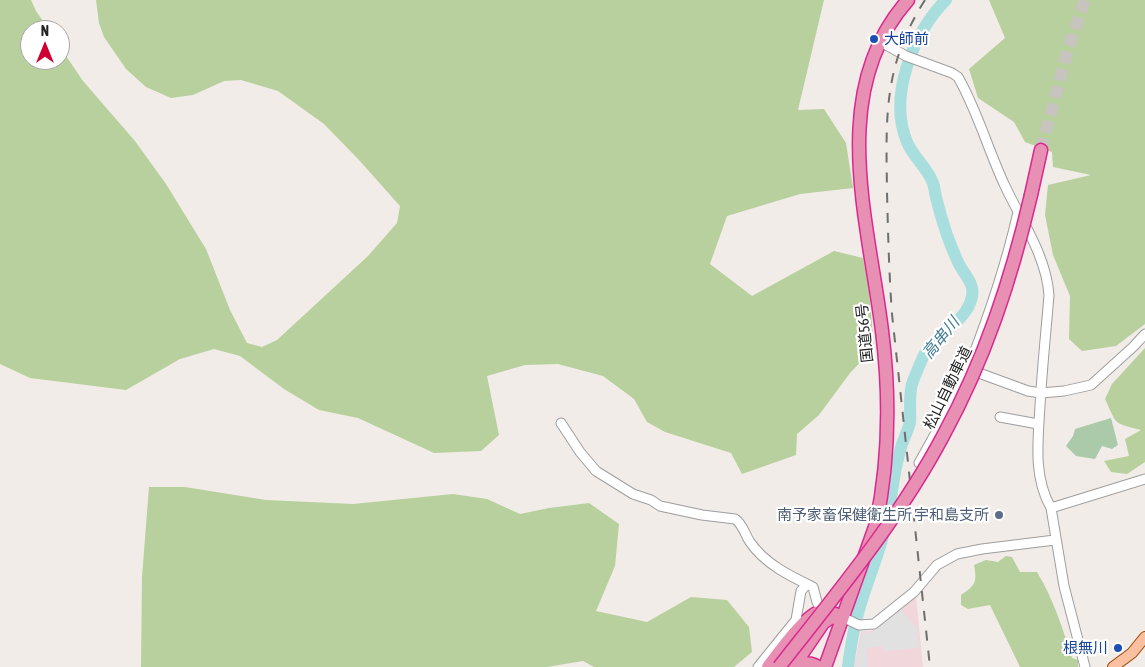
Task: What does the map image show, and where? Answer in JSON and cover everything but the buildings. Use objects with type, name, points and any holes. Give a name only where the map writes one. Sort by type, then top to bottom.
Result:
[{"type":"highway","name":"国道56号","points":[[825,667],[846,619],[876,524],[884,472],[886,425],[884,356],[861,179],[859,146],[862,98],[872,60],[879,41],[908,0]]},
{"type":"highway","name":"松山自動車道","points":[[824,614],[900,506],[930,459],[956,412],[976,370],[996,321],[1020,244],[1041,150]]},
{"type":"highway","points":[[768,667],[805,622],[815,613],[824,614],[830,618],[846,619]]},
{"type":"highway","points":[[779,667],[824,614]]},
{"type":"highway","points":[[793,667],[824,614]]},
{"type":"highway","points":[[798,667],[806,663],[818,667]]},
{"type":"main road","points":[[1113,667],[1132,653],[1145,637]]},
{"type":"street","points":[[879,41],[906,56],[958,77],[979,122],[1004,185],[1044,263],[1048,278],[1049,295],[1036,449],[1039,470],[1051,508],[1064,586],[1085,667]]},
{"type":"street","points":[[919,463],[953,402],[968,369],[999,285],[1011,246],[1018,212]]},
{"type":"street","points":[[968,369],[1028,391],[1041,393],[1064,391],[1091,384],[1145,334]]},
{"type":"street","points":[[1000,416],[1038,424]]},
{"type":"street","points":[[562,423],[580,452],[596,471],[633,494],[651,500],[660,506],[702,515],[735,519],[739,522],[750,542],[770,564],[813,587],[817,602],[824,614]]},
{"type":"street","points":[[1051,508],[1145,479]]},
{"type":"street","points":[[846,619],[859,625],[874,624],[914,592],[937,565],[957,554],[1055,540]]},
{"type":"street","points":[[758,667],[796,620],[801,592],[806,584]]},
{"type":"shaded area","points":[[916,596],[923,667],[854,667],[861,631],[871,631]]},
{"type":"shaded area","points":[[901,610],[917,629],[919,648],[883,651],[882,646],[867,648],[868,667],[855,667],[862,634],[872,632]]},
{"type":"green space","points":[[0,0],[31,0],[42,20],[20,20],[20,70],[70,70],[70,62],[83,81],[135,141],[166,184],[206,249],[230,310],[247,343],[262,347],[277,340],[368,256],[397,223],[400,206],[324,124],[278,91],[241,80],[224,81],[193,95],[171,98],[146,87],[126,69],[104,37],[99,23],[96,0],[824,0],[798,110],[824,109],[846,143],[853,188],[800,194],[727,216],[710,264],[752,296],[834,251],[863,258],[869,290],[874,348],[850,373],[819,415],[797,434],[796,455],[742,474],[731,453],[665,432],[647,422],[634,399],[603,376],[558,364],[525,365],[487,376],[499,435],[481,451],[434,453],[358,418],[319,410],[284,389],[240,356],[214,349],[180,359],[126,390],[30,378],[0,364]]},
{"type":"green space","points":[[989,0],[1145,0],[1145,324],[1116,346],[1082,351],[1069,339],[1070,296],[1053,255],[1045,215],[1048,185],[1091,175],[1053,167],[1052,152],[1025,142],[1014,122],[978,98],[969,69],[1005,38]]},
{"type":"green space","points":[[1145,348],[1145,462],[1127,474],[1111,472],[1104,461],[1129,456],[1125,439],[1141,430],[1117,422],[1105,399],[1112,384]]},
{"type":"green space","points":[[1111,418],[1118,445],[1112,449],[1102,446],[1095,459],[1076,456],[1066,446],[1073,436],[1075,429]]},
{"type":"green space","points":[[149,487],[185,487],[266,500],[353,504],[453,494],[487,499],[520,514],[589,503],[619,524],[615,566],[596,611],[647,622],[691,597],[727,600],[749,627],[752,652],[734,667],[594,667],[583,661],[547,667],[141,667],[142,577]]},
{"type":"green space","points":[[1006,556],[1012,557],[1020,572],[1037,572],[1053,603],[1072,658],[1078,660],[1078,667],[1020,667],[990,605],[968,609],[961,605],[961,595],[974,583],[974,565],[986,560],[998,562]]},
{"type":"waterway","name":"高串川","points":[[848,667],[858,614],[885,531],[894,477],[901,447],[910,422],[911,386],[927,350],[965,312],[972,296],[970,282],[958,262],[946,232],[933,183],[907,142],[902,124],[900,105],[902,86],[914,47],[923,29],[946,0]]},
{"type":"tunnel","points":[[1041,150],[1068,49],[1085,0]]},
{"type":"railway","points":[[925,0],[911,24],[894,70],[888,115],[887,164],[892,314],[930,667]]},
{"type":"place","name":"大師前","points":[[874,39]]},
{"type":"place","name":"南予家畜保健衛生所 宇和島支所","points":[[999,515]]},
{"type":"place","name":"根無川","points":[[1118,648]]}]
